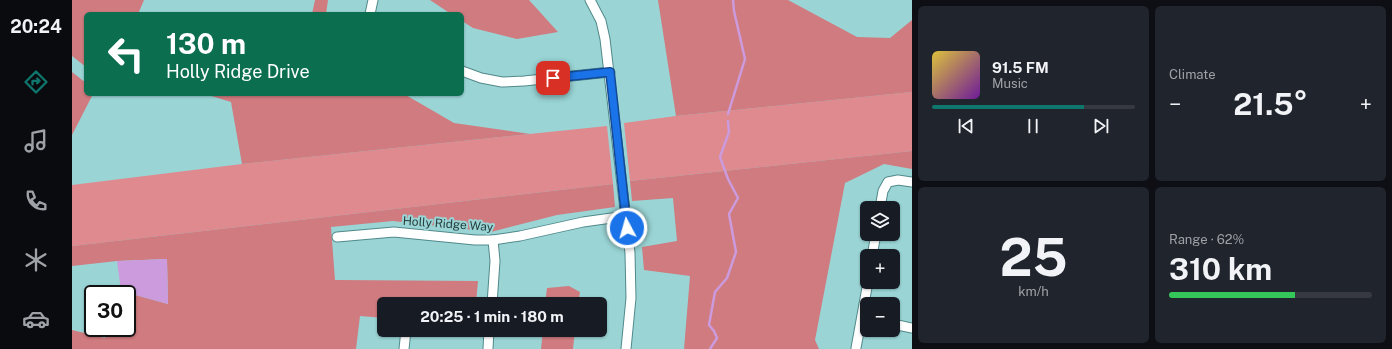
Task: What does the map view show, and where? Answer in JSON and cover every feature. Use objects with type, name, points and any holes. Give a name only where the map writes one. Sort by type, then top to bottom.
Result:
[{"type":"street","points":[[370,12],[373,0]]},
{"type":"street","points":[[590,0],[602,27],[605,39],[626,216],[631,276],[631,298],[626,349]]},
{"type":"street","points":[[464,72],[481,78],[502,82],[610,72]]},
{"type":"street","points":[[881,201],[883,191],[888,182],[898,180],[912,182]]},
{"type":"street","name":"Holly Ridge Way","points":[[338,237],[394,232],[475,240],[493,240],[520,236],[583,222],[626,216]]},
{"type":"street","points":[[492,297],[495,261],[493,240]]},
{"type":"street","points":[[900,325],[912,328]]},
{"type":"street","points":[[856,348],[860,334]]},
{"type":"street","points":[[404,349],[405,337]]},
{"type":"street","points":[[488,349],[489,337]]},
{"type":"shaded area","points":[[72,0],[144,0],[139,12],[84,12],[84,65],[72,56]]},
{"type":"shaded area","points":[[315,0],[328,0],[326,12],[312,12]]},
{"type":"shaded area","points":[[430,0],[529,0],[558,32],[517,39],[473,28],[464,22],[464,12],[448,12]]},
{"type":"shaded area","points":[[658,0],[788,0],[857,37],[890,38],[912,20],[912,92],[676,116]]},
{"type":"shaded area","points":[[72,72],[84,81],[84,96],[92,96],[72,135]]},
{"type":"shaded area","points":[[912,92],[912,151],[630,181],[624,123],[676,116]]},
{"type":"shaded area","points":[[212,96],[407,96],[454,123],[530,134],[242,164],[231,102]]},
{"type":"shaded area","points":[[607,126],[613,184],[72,246],[72,185],[242,164]]},
{"type":"shaded area","points":[[912,151],[912,169],[884,164],[845,183],[815,340],[819,349],[684,349],[690,276],[644,270],[642,247],[677,241],[673,198],[632,201],[630,181]]},
{"type":"shaded area","points":[[613,184],[615,207],[557,215],[491,232],[393,221],[331,227],[335,280],[478,281],[477,297],[377,297],[377,317],[360,316],[356,349],[72,349],[72,330],[84,333],[84,337],[136,337],[136,295],[168,304],[167,259],[117,261],[72,266],[72,246]]},
{"type":"shaded area","points":[[167,259],[168,304],[136,295],[136,285],[120,285],[117,261]]},
{"type":"shaded area","points":[[569,286],[580,292],[579,297],[546,297],[547,288]]},
{"type":"shaded area","points":[[542,337],[574,337],[573,349],[541,349]]},
{"type":"waterway","points":[[728,114],[745,59],[734,11],[733,0]]},
{"type":"waterway","points":[[710,349],[717,338],[709,325],[715,292],[727,278],[736,252],[729,214],[738,198],[728,179],[720,157],[729,132],[728,121]]},
{"type":"route","points":[[553,78],[610,72],[627,228]]}]
